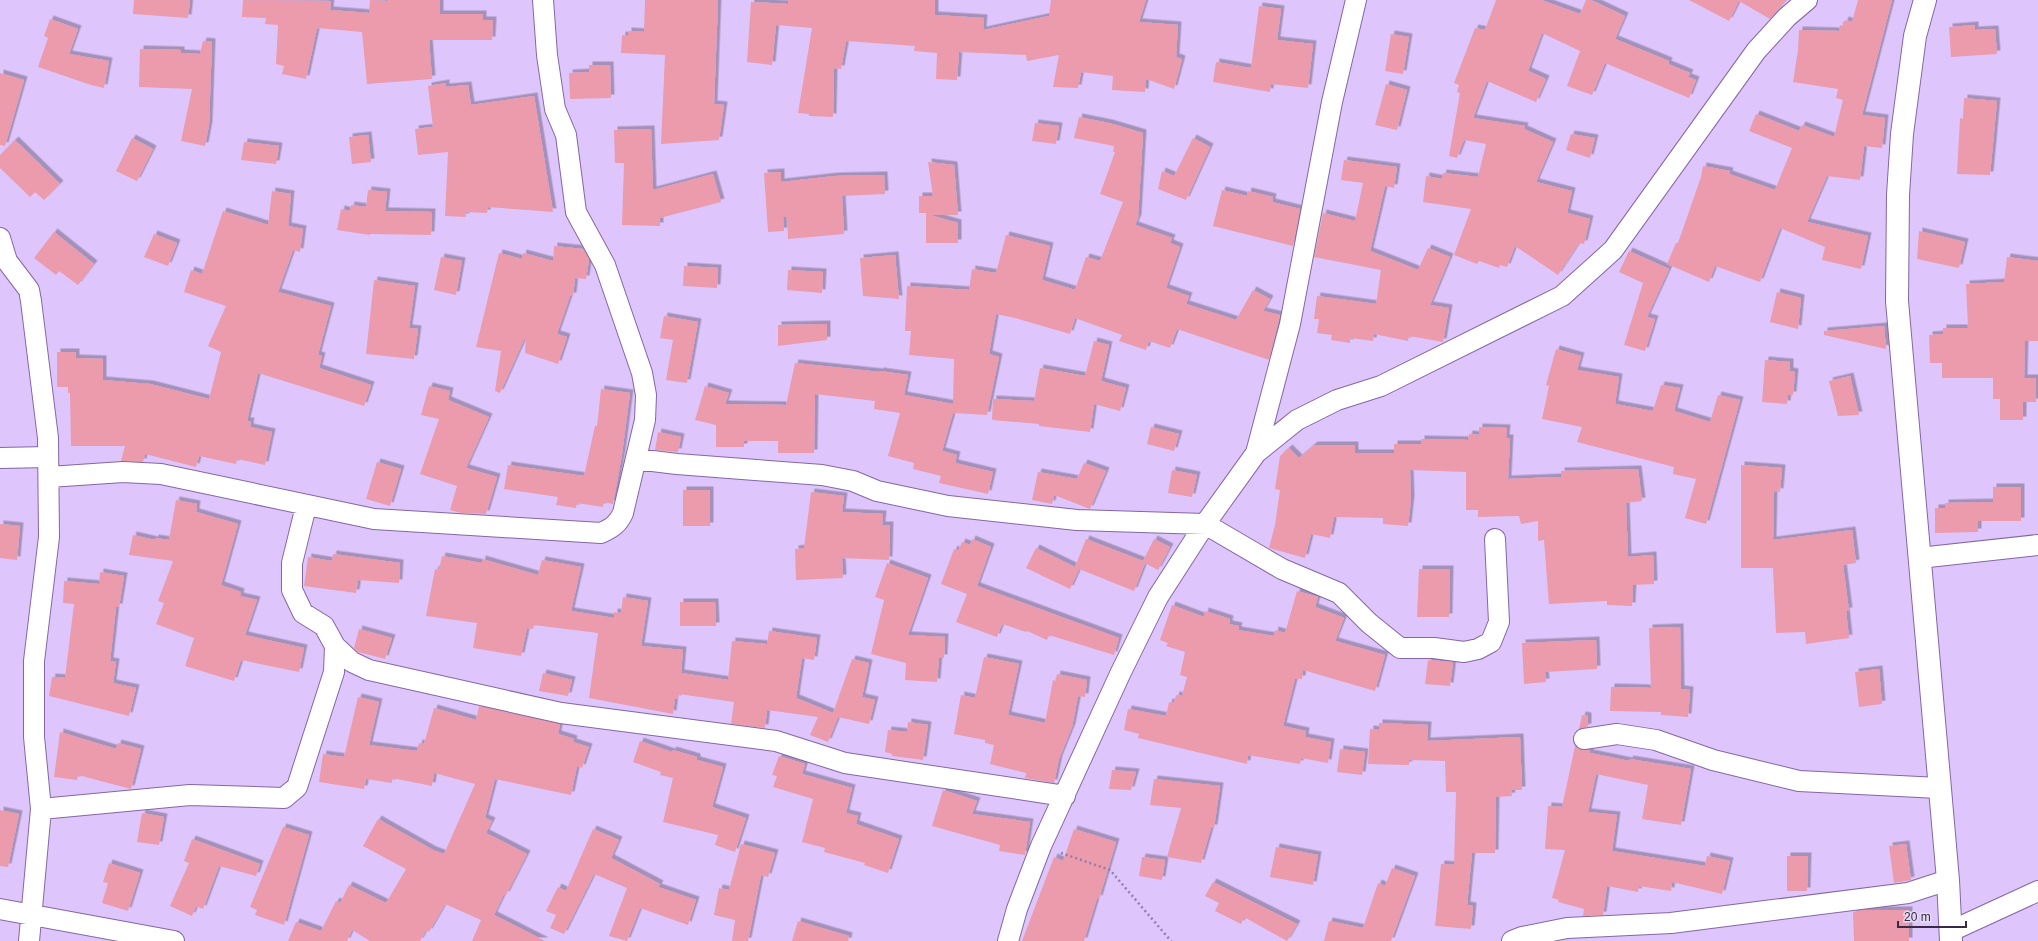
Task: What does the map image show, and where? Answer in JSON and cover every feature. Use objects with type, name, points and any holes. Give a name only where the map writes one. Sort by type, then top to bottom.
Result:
[{"type":"street","points":[[0,458],[49,467],[161,474],[306,506],[374,519],[601,533],[619,522],[623,513],[645,420],[646,395],[642,373],[605,265],[576,212],[566,136],[554,101],[547,55],[544,0]]},
{"type":"street","points":[[1256,453],[1290,324],[1332,102],[1356,0]]},
{"type":"street","points":[[1008,941],[1017,909],[1041,846],[1121,672],[1158,597],[1205,524],[1256,453],[1304,417],[1337,400],[1381,386],[1562,296],[1613,250],[1756,51],[1787,17],[1807,0]]},
{"type":"street","points":[[1925,0],[1915,36],[1902,134],[1897,250],[1897,301],[1948,880],[1951,936],[2038,891]]},
{"type":"street","points":[[0,238],[7,261],[28,290],[32,301],[48,438],[49,537],[34,662],[34,737],[41,809],[29,941]]},
{"type":"street","points":[[636,459],[677,464],[822,475],[853,481],[877,491],[956,507],[1077,520],[1205,524],[1282,569],[1339,593],[1368,622],[1400,648],[1434,648],[1464,652],[1478,649],[1491,642],[1499,622],[1495,539]]},
{"type":"street","points":[[306,506],[292,563],[292,590],[303,613],[324,626],[335,646],[352,662],[369,670],[562,713],[776,741],[845,763],[1065,796]]},
{"type":"street","points":[[1919,558],[2038,545]]},
{"type":"street","points":[[41,809],[190,796],[284,798],[297,787],[334,672],[335,646]]},
{"type":"street","points":[[1584,739],[1617,734],[1656,740],[1713,760],[1799,780],[1940,788]]},
{"type":"street","points":[[1519,940],[1567,928],[1671,923],[1908,893],[1948,880]]},
{"type":"street","points":[[0,909],[170,941]]},
{"type":"path","points":[[1041,846],[1110,870],[1171,941]]},
{"type":"building","points":[[134,0],[190,0],[188,18],[133,14]]},
{"type":"building","points":[[243,0],[331,1],[330,10],[369,13],[370,0],[440,0],[440,14],[483,14],[483,20],[493,20],[492,40],[429,40],[432,79],[367,84],[362,32],[317,28],[306,79],[282,74],[284,66],[276,64],[278,25],[265,24],[266,18],[242,17]]},
{"type":"building","points":[[645,0],[718,0],[714,104],[724,105],[719,140],[661,144],[665,55],[621,53],[622,35],[628,36],[628,31],[644,32]]},
{"type":"building","points":[[788,0],[935,0],[935,15],[984,18],[983,30],[1049,16],[1051,0],[1146,0],[1139,22],[1178,25],[1176,57],[1182,59],[1174,89],[1146,79],[1145,92],[1112,90],[1113,76],[1081,72],[1078,88],[1053,87],[1059,55],[1027,61],[1026,55],[959,52],[957,80],[936,79],[937,53],[914,51],[915,46],[846,41],[841,69],[834,68],[833,117],[809,116],[809,114],[798,113],[812,28],[776,25],[772,65],[747,62],[751,2],[788,4]]},
{"type":"building","points":[[1496,0],[1541,0],[1580,14],[1586,0],[1591,0],[1625,16],[1615,39],[1669,61],[1668,64],[1690,73],[1688,77],[1696,80],[1689,98],[1605,63],[1592,95],[1567,86],[1580,51],[1542,33],[1528,71],[1546,79],[1536,102],[1487,81],[1473,118],[1525,126],[1524,129],[1553,142],[1536,182],[1572,191],[1567,213],[1590,219],[1584,244],[1579,243],[1558,275],[1515,246],[1507,267],[1500,265],[1499,268],[1479,261],[1477,264],[1454,255],[1471,209],[1423,202],[1426,176],[1442,179],[1443,173],[1478,177],[1486,144],[1464,140],[1457,158],[1449,156],[1460,93],[1457,92],[1459,85],[1454,83],[1475,28],[1485,30]]},
{"type":"building","points":[[1689,0],[1786,0],[1770,19],[1739,1],[1729,21]]},
{"type":"building","points":[[1858,0],[1892,0],[1862,115],[1885,118],[1882,148],[1864,146],[1860,180],[1827,176],[1807,222],[1868,236],[1861,269],[1822,260],[1825,247],[1780,228],[1760,282],[1715,266],[1709,282],[1667,264],[1676,243],[1678,243],[1701,177],[1703,166],[1730,171],[1729,174],[1775,190],[1792,148],[1749,131],[1756,114],[1799,131],[1802,125],[1834,137],[1843,100],[1836,98],[1838,89],[1793,82],[1798,50],[1799,30],[1839,31],[1840,25],[1843,26],[1845,20],[1852,22]]},
{"type":"building","points":[[1259,6],[1281,9],[1277,40],[1313,44],[1308,88],[1271,84],[1270,92],[1213,82],[1216,62],[1251,68]]},
{"type":"building","points":[[50,19],[78,29],[69,54],[109,61],[104,88],[38,67],[48,38],[44,36]]},
{"type":"building","points":[[1975,25],[1975,30],[1995,29],[1997,54],[1951,57],[1949,27]]},
{"type":"building","points":[[1391,34],[1409,37],[1403,74],[1385,71]]},
{"type":"building","points":[[203,41],[212,42],[209,125],[205,146],[181,141],[192,89],[139,87],[140,49],[181,50],[181,53],[200,54]]},
{"type":"building","points":[[589,65],[610,65],[611,98],[570,99],[569,73],[589,72]]},
{"type":"building","points":[[0,73],[24,80],[5,146],[0,145]]},
{"type":"building","points":[[446,83],[446,87],[468,85],[471,105],[534,96],[553,212],[488,207],[487,213],[466,212],[466,217],[445,216],[448,152],[418,155],[415,129],[433,127],[428,86]]},
{"type":"building","points":[[1386,84],[1407,90],[1397,130],[1375,125]]},
{"type":"building","points":[[1964,98],[1997,101],[1990,175],[1957,174],[1960,118],[1963,119]]},
{"type":"building","points":[[1079,117],[1109,123],[1143,133],[1138,218],[1135,225],[1172,238],[1170,243],[1180,247],[1166,288],[1189,296],[1186,304],[1236,320],[1253,290],[1270,299],[1263,311],[1280,315],[1269,360],[1177,329],[1170,348],[1149,341],[1146,350],[1119,341],[1122,335],[1075,318],[1070,334],[996,314],[989,354],[999,357],[987,415],[953,413],[942,451],[957,455],[955,463],[993,472],[988,494],[939,483],[941,476],[913,469],[914,463],[888,456],[900,413],[874,409],[875,401],[815,394],[814,453],[778,453],[778,441],[744,441],[744,447],[716,447],[716,425],[695,420],[705,386],[729,393],[725,404],[786,405],[795,363],[908,375],[904,395],[953,404],[954,359],[909,355],[911,331],[905,331],[907,286],[969,290],[972,269],[996,273],[1006,235],[1050,246],[1042,280],[1075,290],[1086,257],[1100,261],[1123,202],[1100,194],[1115,152],[1113,152],[1114,146],[1074,138]]},
{"type":"building","points":[[1035,123],[1059,126],[1056,144],[1032,141]]},
{"type":"building","points":[[651,129],[653,190],[713,174],[721,202],[660,218],[660,226],[622,225],[624,163],[615,163],[614,130]]},
{"type":"building","points":[[1571,134],[1595,138],[1590,158],[1566,150]]},
{"type":"building","points":[[368,135],[371,162],[352,164],[349,137]]},
{"type":"building","points":[[132,138],[153,149],[137,181],[116,171]]},
{"type":"building","points":[[1193,138],[1210,147],[1186,200],[1158,189],[1162,171],[1174,176]]},
{"type":"building","points":[[15,140],[60,184],[44,200],[35,192],[30,197],[0,168],[0,155]]},
{"type":"building","points":[[244,142],[279,146],[276,164],[241,160]]},
{"type":"building","points":[[1344,160],[1397,167],[1394,188],[1385,186],[1370,251],[1418,270],[1428,248],[1450,257],[1430,305],[1449,308],[1443,342],[1409,336],[1408,341],[1374,334],[1373,341],[1350,338],[1350,343],[1331,340],[1332,335],[1317,333],[1319,319],[1314,319],[1317,296],[1376,304],[1381,270],[1314,257],[1323,213],[1355,221],[1363,183],[1341,180]]},
{"type":"building","points":[[928,162],[954,165],[958,215],[930,215],[958,223],[958,243],[926,243],[926,213],[919,213],[919,196],[933,196]]},
{"type":"building","points":[[781,172],[781,182],[835,176],[884,175],[885,194],[842,196],[844,234],[788,239],[787,217],[783,217],[784,231],[768,232],[764,173]]},
{"type":"building","points":[[368,190],[387,192],[385,211],[432,212],[431,235],[370,235],[337,230],[341,209],[350,211],[351,205],[366,207]]},
{"type":"building","points":[[1222,190],[1247,196],[1248,191],[1273,197],[1272,202],[1300,209],[1293,246],[1213,226]]},
{"type":"building","points":[[272,191],[291,194],[288,226],[303,229],[300,252],[293,250],[278,292],[331,306],[318,355],[322,356],[319,368],[371,385],[364,406],[258,373],[247,421],[251,421],[250,427],[272,432],[265,465],[237,459],[236,464],[199,456],[196,467],[145,454],[143,462],[121,461],[125,446],[71,446],[70,393],[68,393],[68,387],[57,387],[57,352],[76,352],[76,358],[103,359],[103,380],[150,384],[209,399],[221,352],[208,346],[226,306],[184,292],[191,270],[202,274],[223,211],[268,225]]},
{"type":"building","points":[[1919,231],[1965,242],[1959,268],[1917,259]]},
{"type":"building","points":[[54,232],[94,264],[78,285],[59,271],[56,275],[34,258]]},
{"type":"building","points":[[154,234],[177,243],[168,266],[144,257]]},
{"type":"building","points":[[554,246],[583,249],[589,259],[586,279],[575,278],[573,296],[570,296],[557,334],[567,337],[558,364],[525,353],[526,335],[500,393],[495,391],[501,351],[476,347],[499,253],[522,259],[523,253],[553,261]]},
{"type":"building","points":[[1629,251],[1669,269],[1647,317],[1655,319],[1645,351],[1624,345],[1643,283],[1619,272]]},
{"type":"building","points":[[895,255],[899,299],[863,296],[860,258]]},
{"type":"building","points":[[441,257],[462,261],[456,295],[434,290]]},
{"type":"building","points":[[2007,257],[2038,261],[2038,341],[2025,341],[2024,378],[2036,378],[2036,402],[2023,402],[2023,420],[2000,420],[2000,399],[1993,399],[1993,378],[1942,378],[1942,363],[1930,363],[1929,335],[1943,334],[1943,328],[1968,328],[1966,284],[2004,282]]},
{"type":"building","points":[[684,266],[718,268],[717,288],[683,286]]},
{"type":"building","points":[[788,270],[823,272],[822,293],[787,290]]},
{"type":"building","points":[[374,280],[415,286],[409,328],[418,329],[414,359],[366,354]]},
{"type":"building","points":[[1777,292],[1801,298],[1798,329],[1770,322]]},
{"type":"building","points":[[664,316],[698,322],[687,383],[666,380],[673,340],[660,338]]},
{"type":"building","points":[[827,324],[827,340],[778,346],[778,325]]},
{"type":"building","points":[[1884,326],[1886,349],[1824,335],[1824,331]]},
{"type":"building","points":[[1094,341],[1109,345],[1101,381],[1126,388],[1120,411],[1094,404],[1090,432],[1039,426],[1039,424],[992,420],[993,399],[1034,401],[1040,368],[1085,376]]},
{"type":"building","points":[[1556,349],[1581,356],[1577,370],[1619,377],[1615,404],[1653,411],[1661,385],[1680,388],[1674,411],[1710,422],[1718,395],[1740,400],[1706,524],[1685,518],[1696,479],[1673,474],[1674,467],[1577,442],[1582,427],[1542,419],[1549,386],[1546,385]]},
{"type":"building","points":[[1765,360],[1790,362],[1790,371],[1795,372],[1793,395],[1788,395],[1787,404],[1762,402]]},
{"type":"building","points":[[1850,376],[1859,415],[1838,416],[1829,381]]},
{"type":"building","points":[[429,386],[450,391],[448,400],[489,417],[466,468],[497,477],[486,514],[461,513],[450,510],[457,486],[420,474],[439,419],[421,415]]},
{"type":"building","points":[[601,389],[630,393],[622,454],[613,504],[604,502],[603,507],[577,503],[576,508],[556,505],[558,497],[504,489],[508,465],[584,476],[595,426],[597,426]]},
{"type":"building","points":[[1151,427],[1179,434],[1174,451],[1147,444]]},
{"type":"building","points":[[1479,427],[1507,428],[1506,438],[1510,438],[1508,479],[1561,477],[1561,471],[1638,469],[1642,501],[1626,503],[1628,557],[1653,555],[1654,584],[1633,585],[1632,606],[1607,605],[1607,601],[1549,604],[1544,540],[1538,541],[1538,521],[1521,524],[1519,516],[1478,517],[1478,510],[1466,510],[1466,472],[1410,470],[1411,499],[1408,526],[1383,524],[1383,518],[1334,517],[1330,538],[1311,534],[1305,558],[1269,548],[1275,525],[1280,490],[1275,489],[1280,456],[1289,448],[1299,458],[1314,445],[1355,445],[1355,453],[1394,453],[1394,444],[1421,444],[1421,439],[1468,440],[1469,434],[1479,435]]},
{"type":"building","points":[[658,432],[681,437],[678,452],[655,450]]},
{"type":"building","points":[[377,462],[401,469],[390,506],[366,499]]},
{"type":"building","points":[[1084,463],[1106,471],[1090,509],[1054,495],[1052,504],[1032,500],[1038,472],[1077,479]]},
{"type":"building","points":[[1741,465],[1782,468],[1780,492],[1774,491],[1773,540],[1852,530],[1856,563],[1843,565],[1849,611],[1846,611],[1849,638],[1806,644],[1805,632],[1776,633],[1773,568],[1741,568]]},
{"type":"building","points":[[1172,470],[1197,475],[1192,497],[1168,493]]},
{"type":"building","points":[[1993,487],[2021,487],[2021,521],[1978,521],[1978,532],[1935,533],[1935,508],[1945,508],[1945,503],[1993,502]]},
{"type":"building","points":[[683,490],[710,490],[710,526],[683,526]]},
{"type":"building","points":[[811,492],[844,496],[842,512],[883,514],[882,525],[890,525],[889,560],[842,558],[843,578],[796,580],[795,549],[804,548]]},
{"type":"building","points":[[176,500],[197,504],[196,512],[238,524],[221,585],[241,592],[240,596],[257,600],[245,635],[304,648],[299,672],[241,660],[234,681],[185,666],[194,638],[156,624],[164,603],[158,601],[173,561],[129,555],[133,535],[155,540],[155,538],[169,540]]},
{"type":"building","points":[[0,524],[20,526],[17,560],[0,558]]},
{"type":"building","points":[[972,539],[991,547],[977,586],[1119,638],[1114,655],[1049,635],[1047,640],[1027,631],[1026,632],[1002,624],[997,637],[956,622],[967,594],[941,584],[954,549],[958,551],[962,542],[970,545]]},
{"type":"building","points":[[1086,539],[1143,561],[1154,539],[1170,547],[1158,570],[1145,563],[1134,591],[1079,569],[1070,589],[1026,568],[1036,548],[1075,567]]},
{"type":"building","points":[[333,554],[400,563],[399,583],[358,580],[356,593],[304,586],[308,557],[332,561]]},
{"type":"building","points":[[442,556],[482,563],[482,559],[538,575],[542,560],[581,567],[571,611],[614,618],[614,612],[621,613],[623,597],[648,601],[641,646],[683,650],[681,673],[728,680],[732,641],[767,644],[769,631],[817,638],[814,660],[802,658],[796,698],[833,713],[852,659],[869,663],[862,697],[875,700],[869,724],[838,717],[828,742],[810,735],[818,717],[767,710],[765,728],[731,724],[734,702],[679,694],[678,699],[675,698],[673,714],[589,698],[598,633],[534,625],[533,629],[527,628],[521,656],[473,648],[477,623],[426,616],[435,569],[439,570]]},
{"type":"building","points":[[887,563],[928,578],[908,635],[945,637],[944,658],[939,658],[937,682],[905,680],[906,663],[871,654],[884,600],[875,597]]},
{"type":"building","points":[[1419,569],[1450,569],[1449,617],[1417,617]]},
{"type":"building","points":[[100,572],[124,576],[119,607],[116,607],[110,661],[116,662],[113,683],[136,688],[129,716],[49,696],[52,677],[65,678],[74,604],[63,603],[64,581],[99,584]]},
{"type":"building","points":[[1297,591],[1318,597],[1315,607],[1344,618],[1335,641],[1385,655],[1375,691],[1303,670],[1302,679],[1295,679],[1283,726],[1306,731],[1305,737],[1331,742],[1328,763],[1301,758],[1300,764],[1248,755],[1247,764],[1138,738],[1139,734],[1124,730],[1128,709],[1166,716],[1169,702],[1174,703],[1176,695],[1182,696],[1187,677],[1180,675],[1185,652],[1166,646],[1168,643],[1160,640],[1172,605],[1204,617],[1205,611],[1230,619],[1229,624],[1239,626],[1238,630],[1274,636],[1275,630],[1285,633]]},
{"type":"building","points":[[680,602],[715,602],[716,626],[680,626]]},
{"type":"building","points":[[1680,627],[1681,689],[1690,690],[1688,717],[1661,715],[1661,712],[1610,711],[1611,687],[1651,688],[1649,628]]},
{"type":"building","points":[[359,629],[392,638],[385,659],[358,652],[354,648]]},
{"type":"building","points":[[1596,640],[1597,669],[1545,672],[1546,682],[1524,684],[1522,643]]},
{"type":"building","points":[[984,657],[1019,664],[1008,715],[1045,723],[1053,680],[1056,681],[1057,674],[1087,680],[1085,697],[1078,696],[1072,727],[1059,759],[1054,783],[1025,778],[1026,773],[990,764],[994,745],[985,743],[985,740],[954,734],[961,695],[975,698]]},
{"type":"building","points":[[1428,660],[1453,662],[1450,686],[1425,684]]},
{"type":"building","points":[[1879,669],[1882,704],[1859,707],[1855,672]]},
{"type":"building","points":[[543,673],[572,680],[568,696],[539,691]]},
{"type":"building","points":[[358,697],[379,702],[369,745],[417,751],[419,743],[424,744],[434,708],[476,720],[479,706],[560,724],[558,734],[574,739],[573,742],[589,747],[582,768],[577,766],[571,795],[495,779],[485,818],[492,821],[486,833],[527,854],[494,915],[545,941],[472,941],[481,920],[445,904],[429,932],[426,930],[420,941],[370,941],[352,930],[347,941],[288,941],[296,922],[321,931],[336,901],[340,903],[349,885],[386,903],[406,869],[363,846],[378,819],[433,850],[444,854],[475,784],[434,773],[432,786],[392,778],[392,783],[366,779],[364,789],[319,782],[323,754],[344,757]]},
{"type":"building","points":[[1582,715],[1588,716],[1588,727],[1579,729]]},
{"type":"building","points":[[908,722],[928,725],[923,760],[892,756],[892,754],[885,752],[888,730],[907,732]]},
{"type":"building","points":[[1379,723],[1428,725],[1427,741],[1520,737],[1522,790],[1511,790],[1512,796],[1496,797],[1495,853],[1472,853],[1467,905],[1473,906],[1471,929],[1435,926],[1441,864],[1454,865],[1456,792],[1446,792],[1445,761],[1409,760],[1409,765],[1368,764],[1370,729],[1379,730]]},
{"type":"building","points":[[60,732],[116,749],[118,743],[141,749],[131,789],[78,775],[77,780],[54,777]]},
{"type":"building","points":[[640,741],[672,752],[673,750],[697,757],[697,760],[723,767],[712,807],[746,818],[735,852],[715,845],[718,835],[663,822],[673,778],[660,775],[661,772],[633,762]]},
{"type":"building","points":[[1575,746],[1580,750],[1590,750],[1590,753],[1629,761],[1630,759],[1691,769],[1681,825],[1642,819],[1648,785],[1596,774],[1588,812],[1617,815],[1612,851],[1705,866],[1707,856],[1730,861],[1722,894],[1672,882],[1671,891],[1639,886],[1638,892],[1607,886],[1603,915],[1583,916],[1584,909],[1558,902],[1559,900],[1552,898],[1565,850],[1545,849],[1548,806],[1562,807]]},
{"type":"building","points":[[1340,749],[1365,752],[1362,775],[1337,772]]},
{"type":"building","points":[[779,756],[805,764],[802,774],[852,788],[846,813],[858,816],[856,824],[899,839],[888,873],[864,865],[865,863],[824,852],[825,848],[802,842],[813,799],[773,787],[777,776],[772,775]]},
{"type":"building","points":[[1112,770],[1136,772],[1131,790],[1109,789]]},
{"type":"building","points":[[1154,779],[1220,786],[1214,828],[1211,828],[1201,863],[1167,857],[1181,808],[1150,805]]},
{"type":"building","points":[[943,790],[977,801],[972,814],[1030,822],[1025,855],[999,851],[1000,845],[932,826]]},
{"type":"building","points":[[0,810],[19,814],[8,867],[0,866]]},
{"type":"building","points":[[142,813],[164,817],[159,845],[137,842]]},
{"type":"building","points":[[283,827],[309,835],[284,925],[255,915],[257,910],[250,907]]},
{"type":"building","points":[[593,829],[619,840],[611,858],[660,884],[658,887],[696,900],[688,925],[640,908],[627,941],[609,936],[627,888],[594,874],[564,934],[550,928],[556,915],[546,911],[558,887],[566,891]]},
{"type":"building","points":[[1074,829],[1116,842],[1099,899],[1097,898],[1084,941],[1022,941],[1054,857],[1063,861]]},
{"type":"building","points":[[192,839],[260,864],[256,876],[219,866],[203,909],[196,906],[192,916],[170,906],[189,863],[184,861]]},
{"type":"building","points":[[741,844],[775,853],[768,877],[761,875],[748,941],[732,941],[735,920],[714,915],[719,888],[729,890]]},
{"type":"building","points":[[1906,844],[1911,880],[1894,883],[1889,846]]},
{"type":"building","points":[[1276,847],[1318,855],[1313,885],[1270,877]]},
{"type":"building","points":[[1787,856],[1808,856],[1807,891],[1787,891]]},
{"type":"building","points":[[1142,857],[1165,860],[1162,880],[1139,876]]},
{"type":"building","points":[[109,863],[140,873],[128,911],[102,903],[108,883],[103,882]]},
{"type":"building","points":[[1392,868],[1415,876],[1391,941],[1324,941],[1329,921],[1363,928],[1378,883],[1385,886]]},
{"type":"building","points":[[1213,882],[1297,924],[1287,941],[1244,917],[1241,924],[1215,911],[1219,903],[1205,896]]},
{"type":"building","points":[[1862,910],[1909,910],[1909,941],[1854,941],[1853,912]]},
{"type":"building","points":[[798,921],[849,936],[848,941],[792,941]]}]
